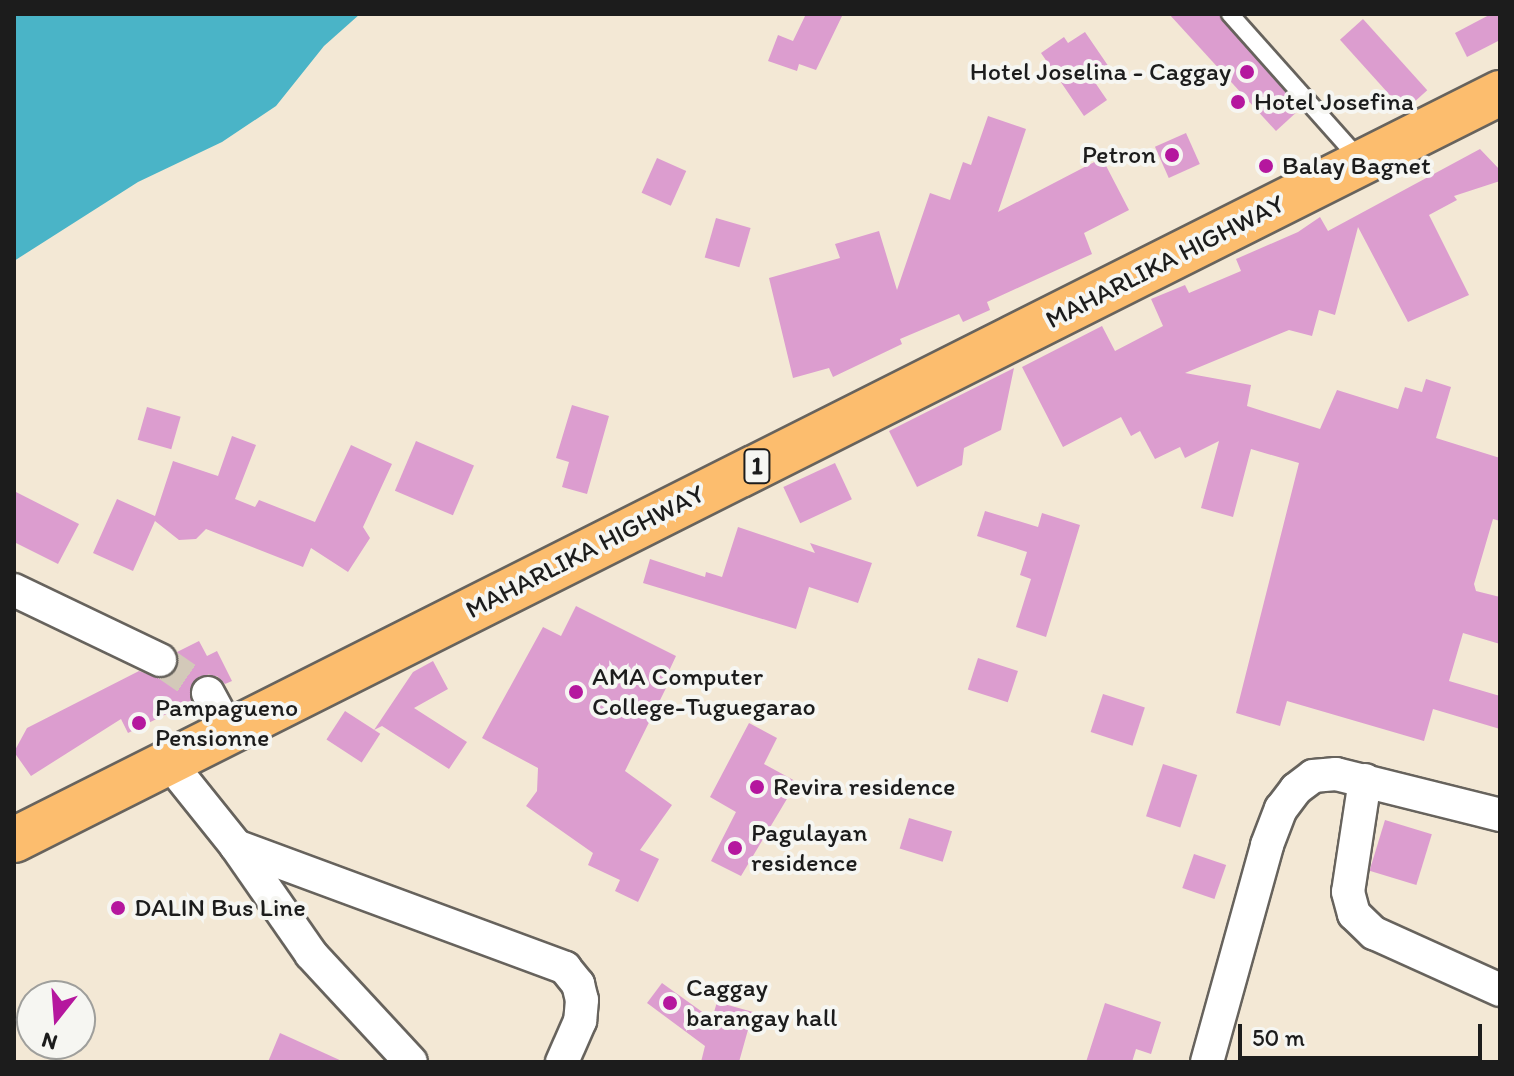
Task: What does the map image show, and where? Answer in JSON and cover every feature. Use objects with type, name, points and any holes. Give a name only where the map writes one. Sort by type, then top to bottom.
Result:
[{"type":"main road","name":"MAHARLIKA HIGHWAY","points":[[14,840],[168,761],[218,712],[1362,164],[1500,93]]},
{"type":"street","points":[[14,590],[160,660]]},
{"type":"street","points":[[168,761],[236,846],[311,954],[411,1062]]},
{"type":"street","points":[[1207,1062],[1281,809],[1313,776],[1336,774],[1365,780],[1500,815]]},
{"type":"street","points":[[1365,780],[1348,892],[1354,914],[1374,933],[1500,990]]},
{"type":"street","points":[[236,846],[565,968],[578,984],[582,1000],[580,1021],[562,1062]]},
{"type":"lane","points":[[1230,14],[1362,164]]},
{"type":"water","points":[[14,14],[360,14],[324,46],[276,106],[222,142],[138,182],[14,261]]},
{"type":"building","points":[[806,14],[843,14],[816,70],[799,64],[797,71],[768,61],[778,35],[793,41]]},
{"type":"building","points":[[1169,14],[1219,14],[1300,109],[1276,131]]},
{"type":"building","points":[[1491,14],[1500,14],[1500,40],[1467,57],[1455,33]]},
{"type":"building","points":[[1363,19],[1427,90],[1404,111],[1340,40]]},
{"type":"building","points":[[1085,32],[1111,70],[1094,81],[1107,100],[1084,116],[1041,53],[1064,37],[1068,43]]},
{"type":"building","points":[[988,116],[1026,129],[998,212],[1102,158],[1129,210],[1084,233],[1092,254],[987,302],[990,310],[963,322],[959,314],[900,339],[902,344],[833,377],[829,368],[793,378],[769,278],[840,258],[835,244],[879,231],[897,290],[930,193],[950,200],[963,162],[971,165]]},
{"type":"building","points":[[1186,133],[1200,164],[1169,178],[1155,147]]},
{"type":"building","points":[[1480,149],[1500,170],[1500,181],[1454,196],[1457,200],[1429,215],[1469,295],[1408,322],[1358,227],[1335,315],[1319,310],[1312,336],[1289,330],[1185,373],[1251,385],[1247,406],[1320,429],[1337,390],[1398,409],[1405,387],[1422,392],[1426,379],[1451,387],[1436,438],[1500,458],[1500,521],[1493,519],[1474,584],[1476,591],[1500,597],[1500,644],[1463,633],[1449,681],[1500,696],[1500,729],[1433,709],[1424,741],[1287,701],[1280,726],[1236,713],[1299,463],[1251,449],[1233,517],[1201,508],[1219,441],[1185,458],[1180,447],[1155,459],[1140,431],[1131,436],[1121,417],[1063,447],[1022,367],[1102,326],[1115,351],[1163,326],[1151,299],[1185,285],[1189,293],[1241,271],[1236,259],[1298,232],[1320,217],[1328,231]]},
{"type":"building","points":[[657,158],[686,171],[671,206],[642,193]]},
{"type":"building","points":[[716,218],[751,228],[739,267],[705,257]]},
{"type":"building","points":[[1014,368],[1001,430],[964,448],[962,465],[917,487],[889,431]]},
{"type":"building","points":[[572,405],[609,416],[587,494],[562,487],[569,462],[556,458]]},
{"type":"building","points":[[147,407],[181,417],[171,449],[138,440]]},
{"type":"building","points":[[232,436],[256,445],[235,499],[255,507],[259,500],[315,522],[351,445],[392,464],[363,527],[370,538],[348,572],[311,548],[303,567],[206,529],[196,539],[179,540],[155,521],[133,571],[93,553],[117,499],[155,516],[173,461],[218,476]]},
{"type":"building","points":[[416,441],[474,466],[453,515],[395,491]]},
{"type":"building","points":[[835,463],[852,499],[800,523],[783,487]]},
{"type":"building","points":[[14,491],[79,524],[58,564],[14,542]]},
{"type":"building","points":[[985,511],[1038,527],[1042,513],[1080,525],[1046,637],[1016,627],[1031,579],[1020,575],[1027,552],[977,536]]},
{"type":"building","points":[[738,527],[815,553],[810,543],[872,563],[858,603],[809,587],[796,629],[643,583],[650,559],[705,577],[706,572],[722,577]]},
{"type":"building","points":[[576,606],[676,656],[662,686],[666,688],[625,771],[672,805],[640,850],[659,859],[638,902],[615,891],[620,880],[588,865],[593,853],[526,806],[537,791],[538,768],[482,738],[543,627],[561,636]]},
{"type":"building","points":[[199,641],[207,656],[217,651],[232,681],[225,684],[217,676],[200,676],[192,684],[191,702],[128,733],[121,719],[31,776],[14,752],[27,728],[139,671],[161,679],[170,676],[177,667],[177,652]]},
{"type":"building","points":[[978,658],[1018,671],[1008,702],[968,689]]},
{"type":"building","points":[[433,661],[448,689],[414,708],[467,742],[449,769],[382,726],[374,730],[413,672]]},
{"type":"building","points":[[1103,694],[1145,708],[1132,746],[1091,732]]},
{"type":"building","points":[[345,711],[380,734],[362,762],[326,740]]},
{"type":"building","points":[[749,723],[777,738],[764,764],[797,782],[741,876],[711,861],[736,812],[710,797]]},
{"type":"building","points":[[1163,764],[1197,775],[1180,827],[1146,816]]},
{"type":"building","points":[[909,818],[952,831],[943,862],[900,849]]},
{"type":"building","points":[[1385,820],[1432,834],[1416,885],[1370,871]]},
{"type":"building","points":[[1194,854],[1226,865],[1214,899],[1182,888]]},
{"type":"building","points":[[662,983],[712,1019],[717,1002],[753,1012],[739,1062],[701,1062],[705,1046],[647,1003]]},
{"type":"building","points":[[1105,1003],[1161,1022],[1151,1054],[1136,1049],[1132,1062],[1086,1062]]},
{"type":"building","points":[[280,1033],[344,1062],[268,1062]]},
{"type":"tunnel","points":[[160,660],[208,693]]},
{"type":"place","name":"Hotel Joselina - Caggay","points":[[1247,72]]},
{"type":"place","name":"Hotel Josefina","points":[[1238,102]]},
{"type":"place","name":"Petron","points":[[1172,155]]},
{"type":"place","name":"Balay Bagnet","points":[[1266,166]]},
{"type":"place","name":"AMA Computer College-Tuguegarao","points":[[576,692]]},
{"type":"place","name":"Pampagueno Pensionne","points":[[139,723]]},
{"type":"place","name":"Revira residence","points":[[757,787]]},
{"type":"place","name":"Pagulayan residence","points":[[735,848]]},
{"type":"place","name":"DALIN Bus Line","points":[[118,908]]},
{"type":"place","name":"Caggay barangay hall","points":[[670,1003]]}]
